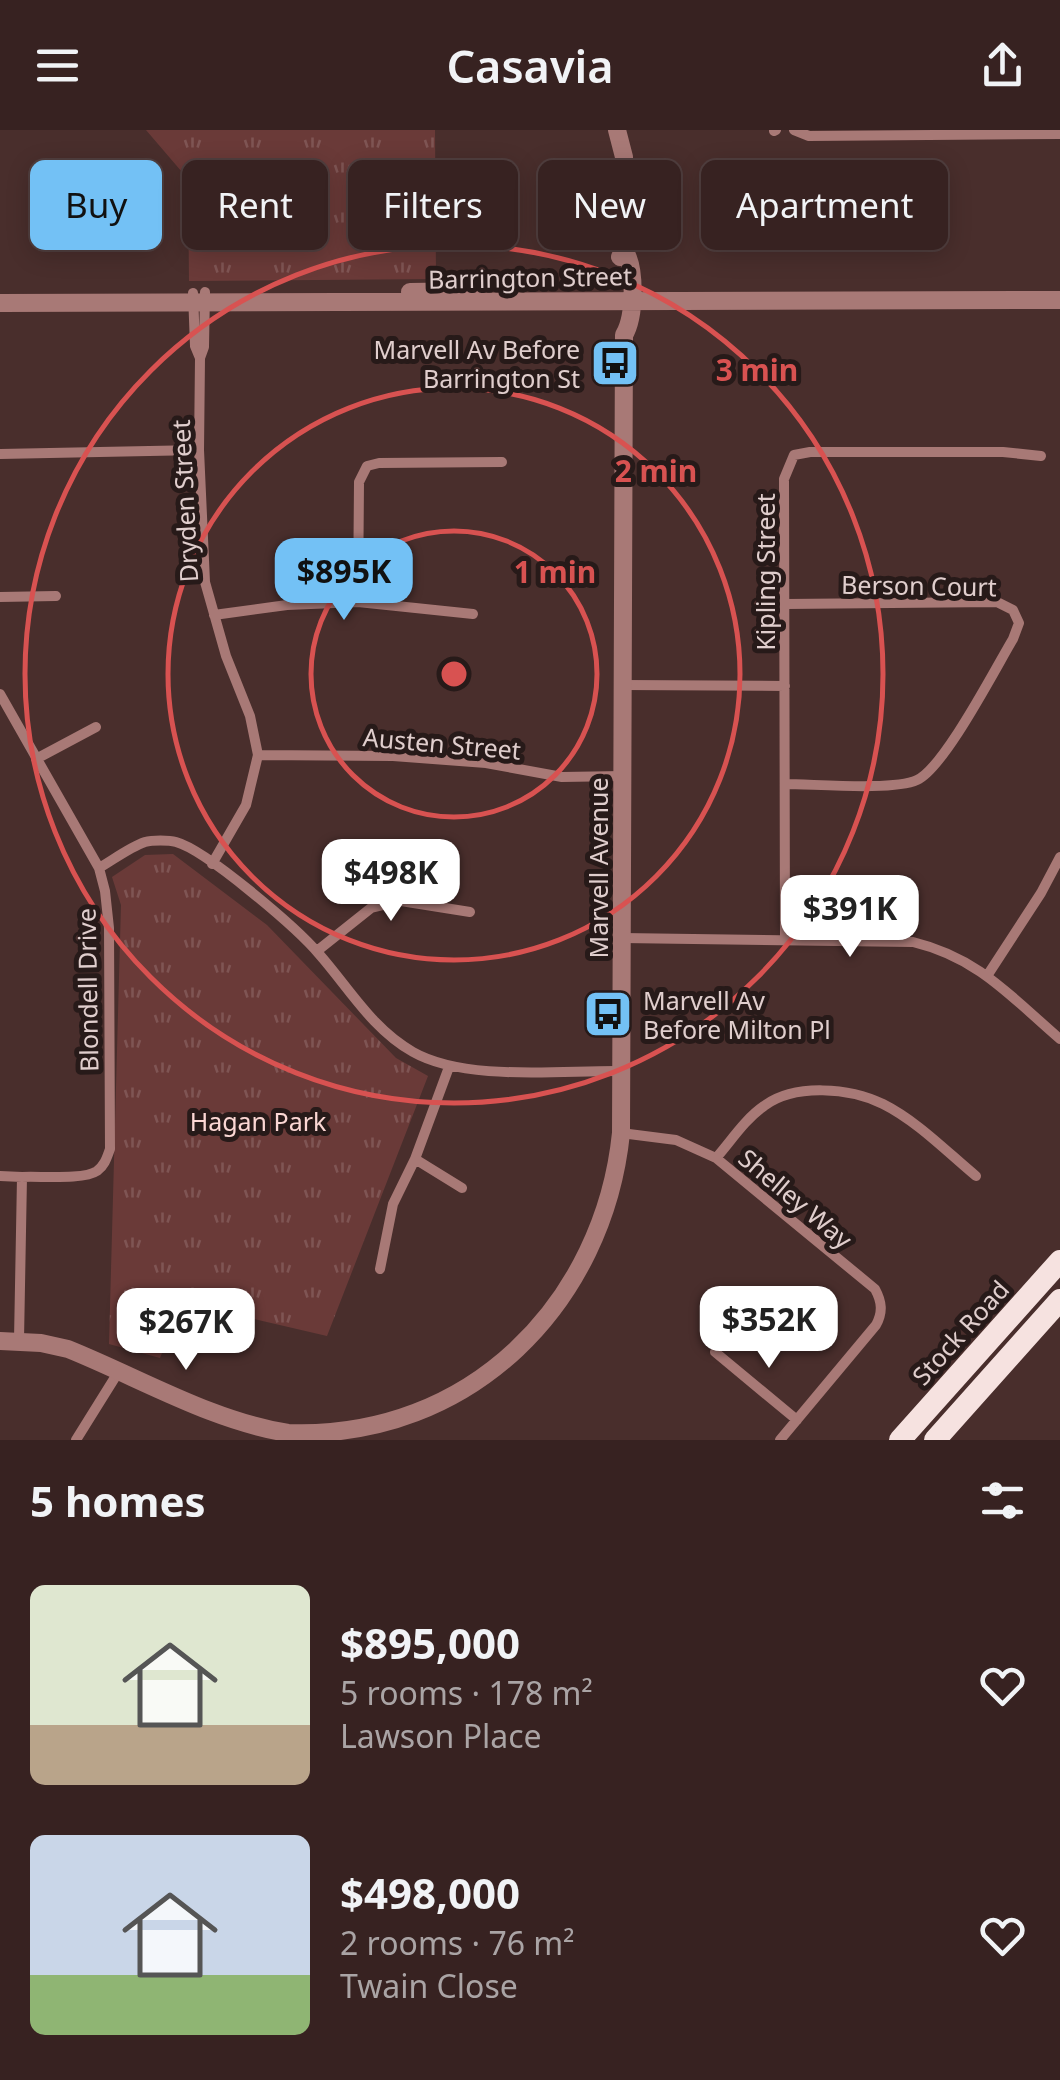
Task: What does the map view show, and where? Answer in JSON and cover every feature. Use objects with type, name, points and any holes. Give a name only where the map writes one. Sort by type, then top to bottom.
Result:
[{"type":"highway","name":"Stock Road","points":[[900,1440],[1060,1262]]},
{"type":"highway","points":[[935,1440],[1060,1300]]},
{"type":"street","name":"Marvell Avenue","points":[[10,1340],[68,1349],[231,1418],[273,1430],[314,1436],[380,1435],[428,1417],[497,1376],[556,1314],[589,1257],[613,1189],[622,1133],[624,335],[619,328],[625,296],[620,258],[624,250],[624,156],[617,130]]},
{"type":"street","points":[[794,130],[809,136],[928,132],[1060,134]]},
{"type":"street","name":"Barrington Street","points":[[0,303],[1060,288]]},
{"type":"street","name":"Barrington Street","points":[[0,293],[199,298]]},
{"type":"street","name":"Barrington Street","points":[[625,296],[1060,300]]},
{"type":"street","name":"Dryden Street","points":[[199,298],[204,346],[200,358],[199,450],[202,550],[214,616],[250,716],[258,755],[246,805],[212,864]]},
{"type":"street","points":[[0,454],[199,450]]},
{"type":"street","name":"Kipling Street","points":[[786,938],[784,480],[794,455],[1004,452],[1041,456]]},
{"type":"street","points":[[358,602],[362,463],[502,462]]},
{"type":"street","points":[[0,597],[56,596]]},
{"type":"street","points":[[214,616],[288,605],[358,602],[473,614]]},
{"type":"street","name":"Berson Court","points":[[784,784],[896,784],[929,773],[1013,639],[1019,623],[1013,610],[997,602],[786,604]]},
{"type":"street","points":[[623,684],[785,686]]},
{"type":"street","name":"Blondell Drive","points":[[0,694],[99,868],[109,928],[110,1149],[96,1172],[22,1177]]},
{"type":"street","points":[[36,758],[96,726]]},
{"type":"street","name":"Austen Street","points":[[258,755],[393,756],[486,763],[562,777],[623,776]]},
{"type":"street","points":[[99,868],[146,842],[176,842],[212,864],[281,917],[317,951],[376,1023],[415,1053],[448,1067],[482,1071],[622,1071]]},
{"type":"street","points":[[987,976],[1060,858]]},
{"type":"street","points":[[317,951],[370,908],[401,901],[470,912]]},
{"type":"street","points":[[622,938],[914,942],[949,952],[987,976],[1060,1040]]},
{"type":"street","points":[[380,1270],[393,1204],[415,1159],[448,1067]]},
{"type":"street","points":[[716,1158],[769,1102],[798,1092],[830,1092],[883,1104],[976,1176]]},
{"type":"street","name":"Shelley Way","points":[[622,1133],[676,1140],[716,1158],[880,1297],[882,1311],[876,1325],[780,1440]]},
{"type":"street","points":[[415,1159],[462,1188]]},
{"type":"street","points":[[0,1176],[22,1177],[10,1340]]},
{"type":"street","points":[[715,1352],[797,1420]]},
{"type":"street","points":[[76,1440],[119,1370]]},
{"type":"green space","points":[[146,130],[435,130],[435,160],[348,160],[348,250],[436,250],[436,279],[189,281],[189,250],[328,250],[328,160],[182,160],[182,172]]},
{"type":"green space","name":"Hagan Park","points":[[173,854],[267,925],[396,1058],[428,1076],[327,1336],[182,1302],[160,1358],[109,1344],[121,905],[112,877],[145,855]]},
{"type":"place","name":"Marvell Av Before Barrington St","points":[[615,363]]},
{"type":"place","name":"Marvell Av Before Milton Pl","points":[[608,1014]]}]
